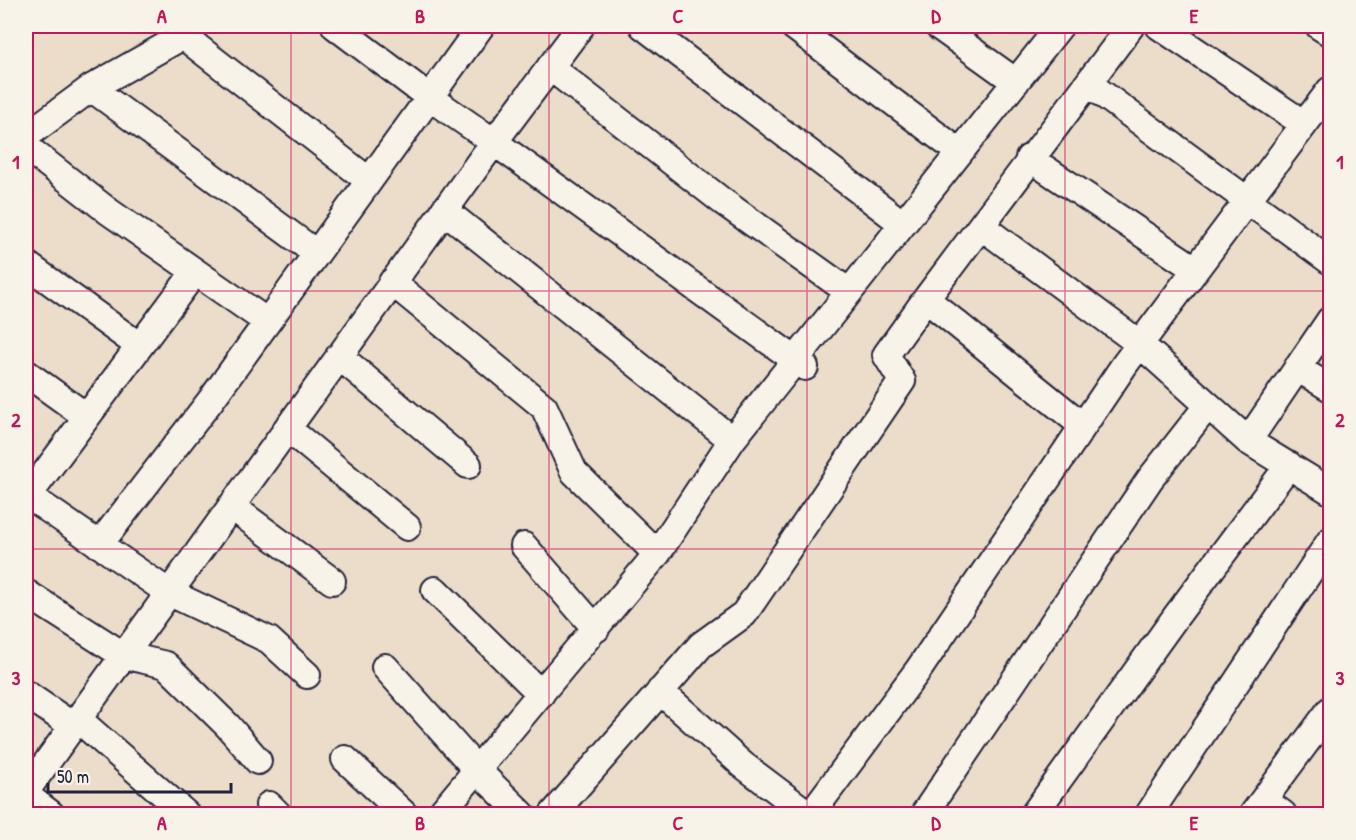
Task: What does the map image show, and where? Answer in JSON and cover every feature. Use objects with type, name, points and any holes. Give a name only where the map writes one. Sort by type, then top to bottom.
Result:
[{"type":"street","points":[[335,26],[429,97],[494,141],[800,363]]},
{"type":"street","points":[[99,545],[150,482],[481,26]]},
{"type":"street","points":[[51,814],[26,793],[444,210],[581,26]]},
{"type":"street","points":[[643,26],[903,224]]},
{"type":"street","points":[[793,26],[959,152]]},
{"type":"street","points":[[938,26],[1016,82]]},
{"type":"street","points":[[440,814],[657,554],[732,440],[800,363],[849,292],[1060,26]]},
{"type":"street","points":[[553,814],[700,645],[744,614],[902,381],[886,355],[1029,158],[1089,84],[1131,26]]},
{"type":"street","points":[[1159,26],[1304,124]]},
{"type":"street","points":[[1319,26],[1330,33]]},
{"type":"street","points":[[26,136],[91,88],[189,31],[368,180]]},
{"type":"street","points":[[550,67],[722,201],[849,292]]},
{"type":"street","points":[[1089,84],[1330,261]]},
{"type":"street","points":[[91,88],[316,253]]},
{"type":"street","points":[[660,691],[743,765],[810,814],[919,669],[1140,344],[1330,90]]},
{"type":"street","points":[[26,147],[48,166],[194,273],[266,321]]},
{"type":"street","points":[[1029,158],[1195,269]]},
{"type":"street","points":[[444,210],[732,440]]},
{"type":"street","points":[[981,226],[1140,344],[1248,441],[1330,490]]},
{"type":"street","points":[[26,264],[138,345]]},
{"type":"street","points":[[194,273],[27,495],[168,592],[269,640],[307,675]]},
{"type":"street","points":[[392,282],[544,407],[574,472],[657,554]]},
{"type":"street","points":[[926,299],[1083,426]]},
{"type":"street","points":[[1248,441],[1330,320]]},
{"type":"street","points":[[339,356],[468,465]]},
{"type":"street","points":[[1297,368],[1330,388]]},
{"type":"street","points":[[26,374],[87,417]]},
{"type":"street","points":[[924,814],[1150,479],[1208,405]]},
{"type":"street","points":[[287,428],[407,527]]},
{"type":"street","points":[[1034,814],[1177,615],[1289,465]]},
{"type":"street","points":[[231,506],[332,582]]},
{"type":"street","points":[[1149,814],[1330,541]]},
{"type":"street","points":[[524,546],[596,629]]},
{"type":"street","points":[[435,590],[541,694]]},
{"type":"street","points":[[26,593],[123,655],[166,665],[228,726],[258,761]]},
{"type":"street","points":[[385,667],[477,770],[522,814]]},
{"type":"street","points":[[26,694],[76,723],[186,814]]},
{"type":"street","points":[[1267,810],[1330,710]]},
{"type":"street","points":[[345,759],[404,814]]}]
